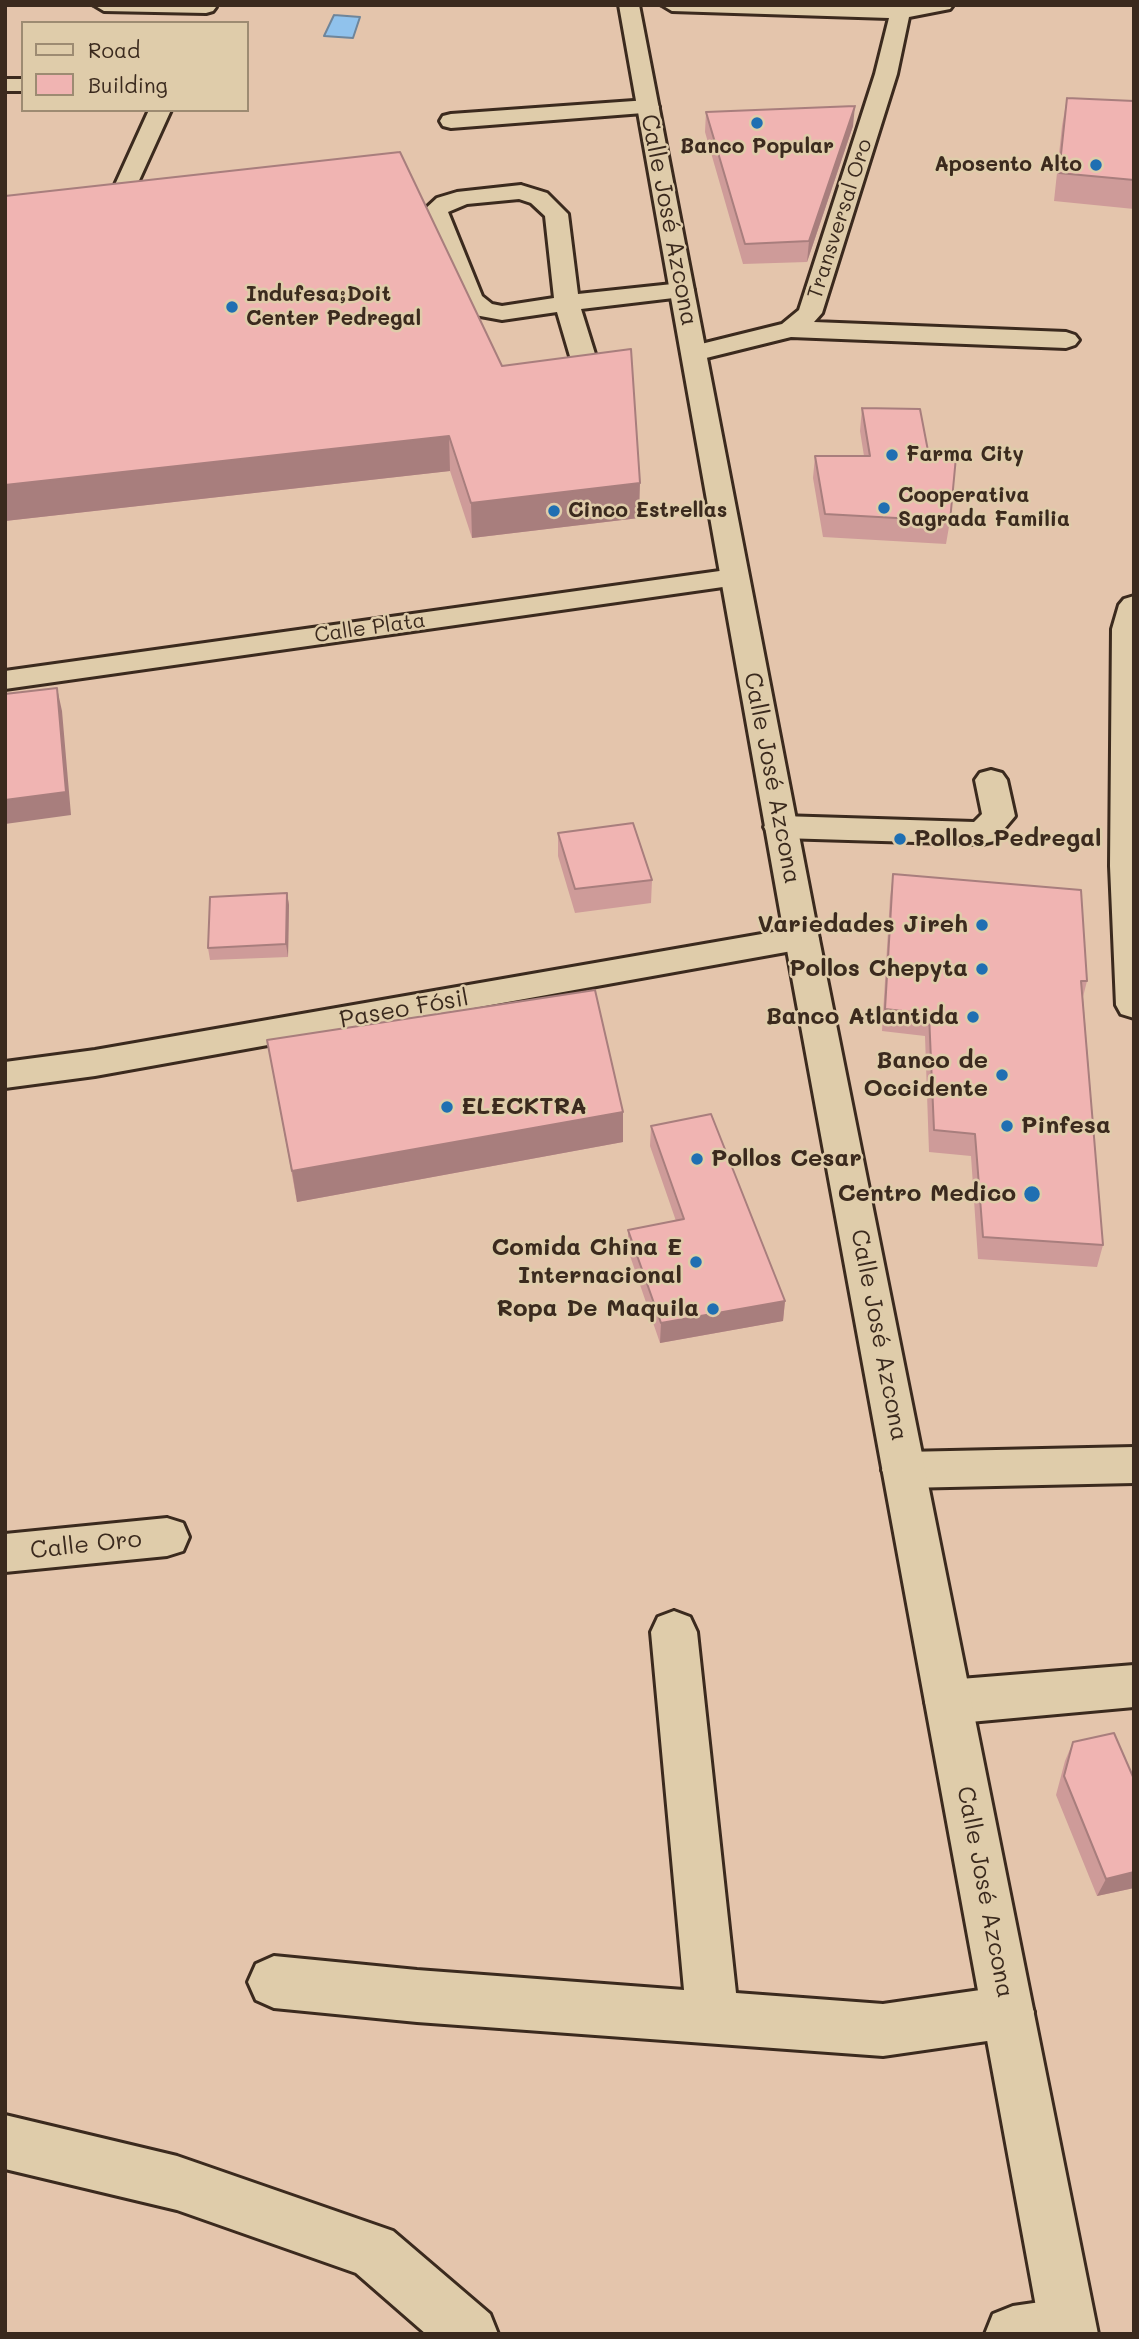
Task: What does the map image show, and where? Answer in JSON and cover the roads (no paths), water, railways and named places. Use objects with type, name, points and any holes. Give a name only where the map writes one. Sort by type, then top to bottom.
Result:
[{"type":"street","points":[[104,5],[204,12]]},
{"type":"street","name":"Calle José Azcona","points":[[629,5],[802,939],[1069,2330]]},
{"type":"street","points":[[672,5],[901,9],[943,5]]},
{"type":"street","name":"Transversal Oro","points":[[694,353],[791,329],[810,313],[886,74],[901,9]]},
{"type":"street","points":[[451,121],[648,107]]},
{"type":"street","points":[[5,221],[118,204],[159,112]]},
{"type":"street","points":[[587,370],[567,303],[556,215],[539,198],[521,192],[465,197],[445,203],[436,210],[471,299],[484,310],[502,313],[567,303],[682,290]]},
{"type":"street","points":[[791,329],[1066,340]]},
{"type":"street","name":"Calle Plata","points":[[5,680],[734,578]]},
{"type":"street","points":[[1131,621],[1127,866],[1134,1005]]},
{"type":"street","points":[[781,827],[982,833],[999,816],[990,780]]},
{"type":"street","name":"Paseo Fósil","points":[[5,1075],[95,1063],[802,939]]},
{"type":"street","points":[[904,1470],[1134,1465]]},
{"type":"street","name":"Calle Oro","points":[[5,1553],[167,1537]]},
{"type":"street","points":[[674,1632],[712,2016]]},
{"type":"street","points":[[948,1702],[1134,1686]]},
{"type":"street","points":[[274,1982],[417,1996],[883,2030],[1008,2012]]},
{"type":"street","points":[[5,2142],[177,2183],[373,2250],[470,2334]]},
{"type":"street","points":[[1013,2334],[1069,2330]]},
{"type":"water","points":[[334,15],[360,17],[353,38],[324,36]]},
{"type":"place","name":"Banco Popular","points":[[757,123]]},
{"type":"place","name":"Aposento Alto","points":[[1096,165]]},
{"type":"place","name":"Indufesa;Doit Center Pedregal","points":[[232,307]]},
{"type":"place","name":"Farma City","points":[[892,455]]},
{"type":"place","name":"Cooperativa Sagrada Familia","points":[[884,508]]},
{"type":"place","name":"Cinco Estrellas","points":[[554,511]]},
{"type":"place","name":"Pollos Pedregal","points":[[900,839]]},
{"type":"place","name":"Variedades Jireh","points":[[982,925]]},
{"type":"place","name":"Pollos Chepyta","points":[[982,969]]},
{"type":"place","name":"Banco Atlantida","points":[[973,1017]]},
{"type":"place","name":"Banco de Occidente","points":[[1002,1075]]},
{"type":"place","name":"ELECKTRA","points":[[447,1107]]},
{"type":"place","name":"Pinfesa","points":[[1007,1126]]},
{"type":"place","name":"Pollos Cesar","points":[[697,1159]]},
{"type":"place","name":"Centro Medico","points":[[1032,1194]]},
{"type":"place","name":"Comida China E Internacional","points":[[696,1262]]},
{"type":"place","name":"Ropa De Maquila","points":[[713,1309]]}]
